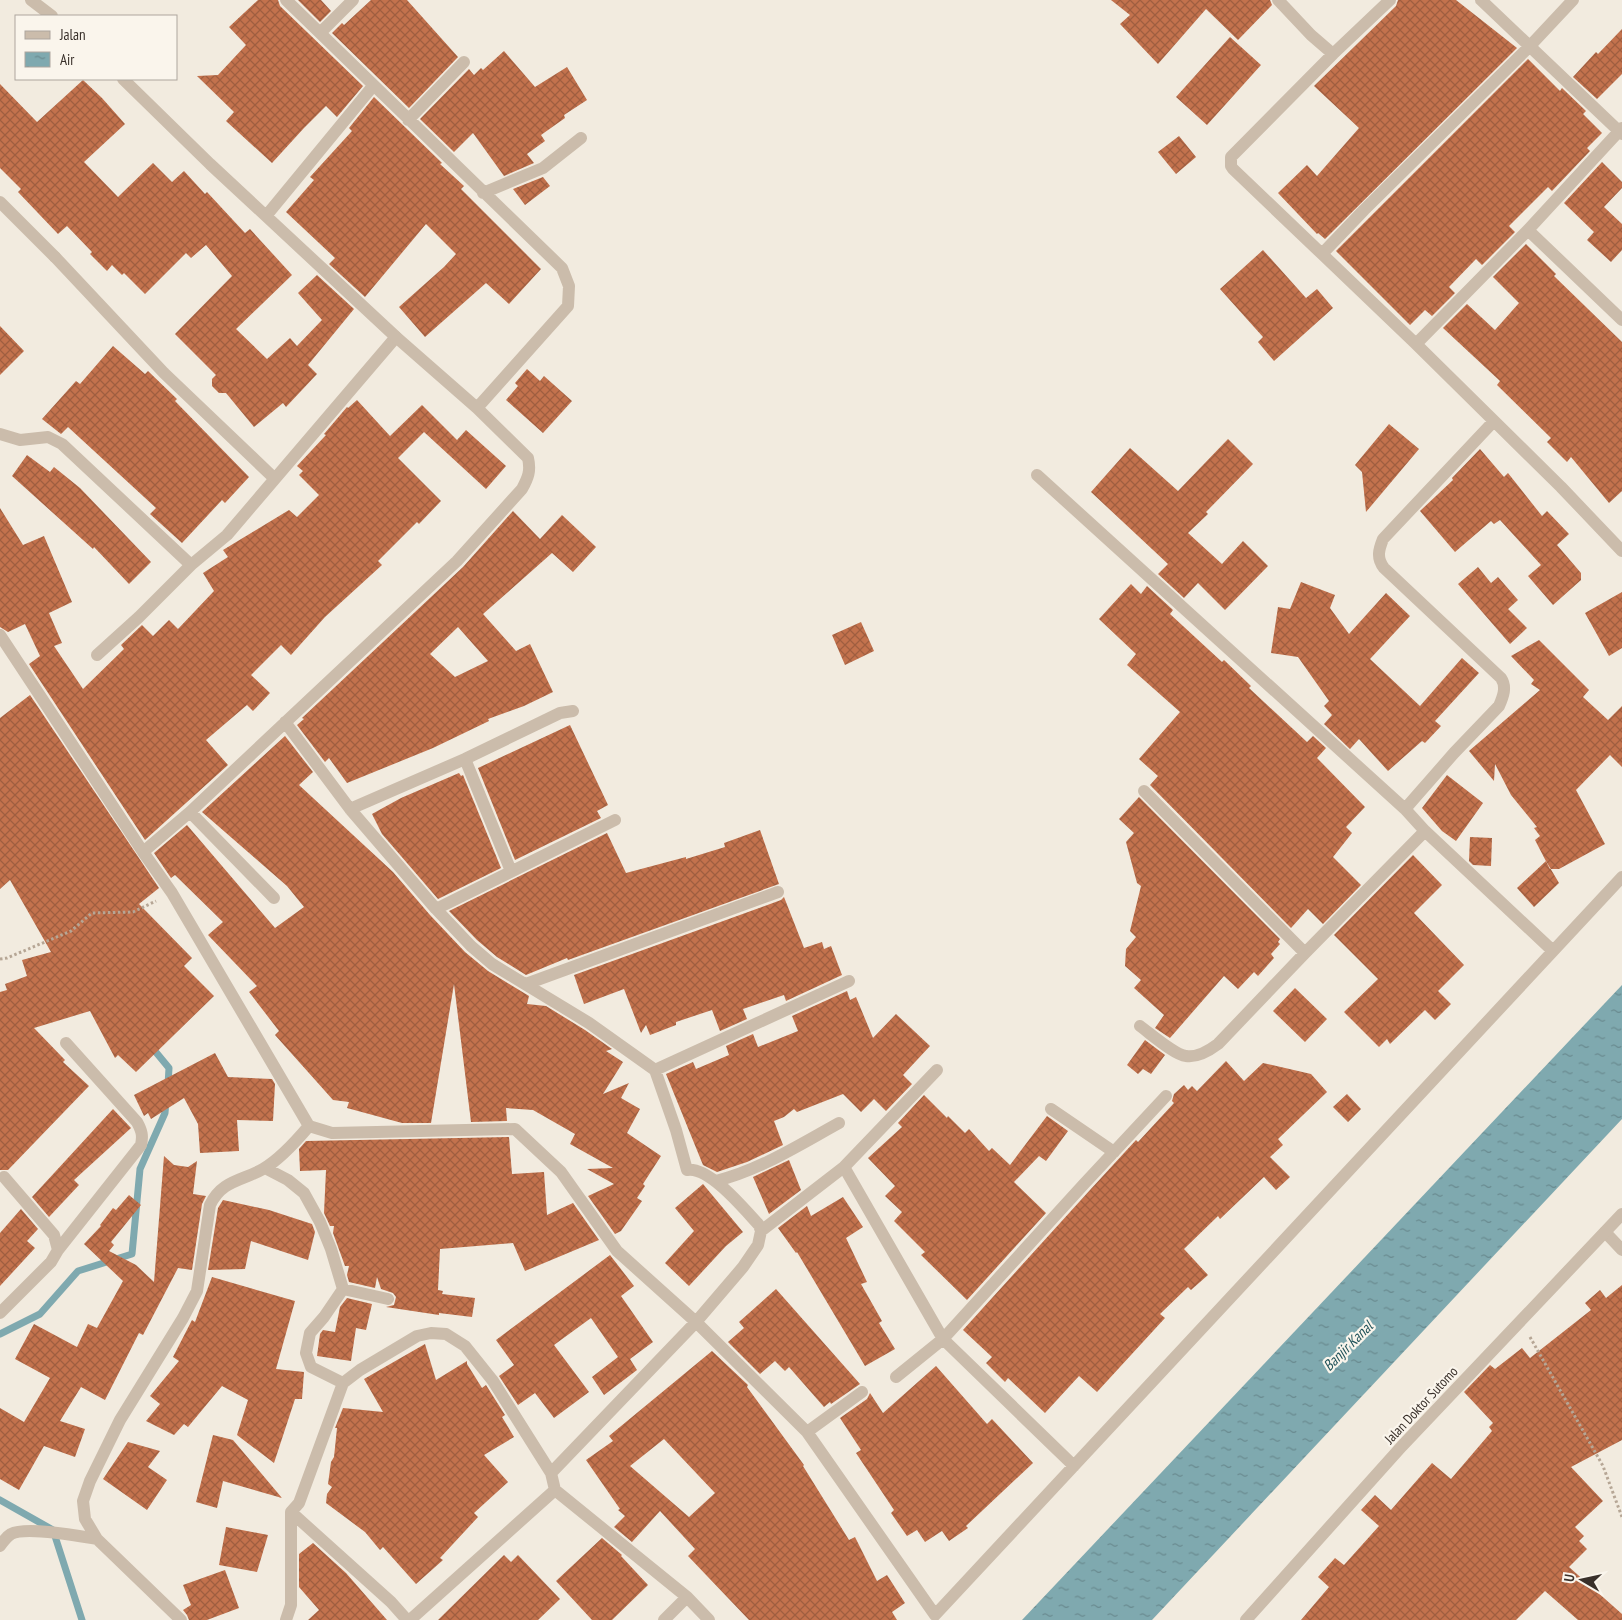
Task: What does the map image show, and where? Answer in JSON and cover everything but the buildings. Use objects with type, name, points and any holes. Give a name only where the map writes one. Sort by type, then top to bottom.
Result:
[{"type":"street","points":[[32,0],[51,15]]},
{"type":"street","points":[[286,0],[562,268],[569,286],[568,306],[477,408]]},
{"type":"street","points":[[320,33],[353,0]]},
{"type":"street","points":[[1278,0],[1310,35],[1333,54]]},
{"type":"street","points":[[1390,0],[1234,152],[1230,162],[1233,170],[1416,344],[1561,487],[1622,551]]},
{"type":"street","points":[[1416,344],[1528,230],[1621,131],[1529,47],[1481,0]]},
{"type":"street","points":[[1322,254],[1529,47],[1573,0]]},
{"type":"street","points":[[408,120],[464,62]]},
{"type":"street","points":[[124,80],[396,337],[477,408],[528,458],[530,467],[529,476],[522,490],[457,560],[190,812],[143,852]]},
{"type":"street","points":[[266,216],[373,86]]},
{"type":"street","points":[[483,193],[544,168],[581,138]]},
{"type":"street","points":[[0,202],[55,257],[164,373],[274,478]]},
{"type":"street","points":[[1528,230],[1622,320]]},
{"type":"street","points":[[97,655],[227,534],[396,337]]},
{"type":"street","points":[[1405,809],[1454,753],[1499,706],[1504,689],[1500,678],[1384,568],[1380,563],[1379,551],[1383,539],[1494,422]]},
{"type":"street","points":[[0,434],[7,438],[20,440],[48,437],[62,444],[192,566]]},
{"type":"street","points":[[1038,475],[1405,809],[1425,831],[1553,951]]},
{"type":"street","points":[[0,635],[172,893],[309,1126],[332,1133],[515,1129],[561,1172],[618,1251],[696,1322],[807,1432],[932,1617],[1622,877]]},
{"type":"street","points":[[350,808],[465,759],[555,715],[573,711]]},
{"type":"street","points":[[285,722],[350,808],[436,909],[471,946],[492,964],[589,1023],[655,1070],[676,1130],[687,1170],[694,1170],[716,1181],[759,1225],[761,1231],[758,1245],[743,1267],[696,1322],[551,1473]]},
{"type":"street","points":[[465,759],[511,871]]},
{"type":"street","points":[[1144,791],[1305,952]]},
{"type":"street","points":[[190,812],[274,898]]},
{"type":"street","points":[[436,909],[615,820]]},
{"type":"street","points":[[1140,1026],[1178,1053],[1187,1057],[1208,1052],[1218,1044],[1305,952],[1425,831]]},
{"type":"street","points":[[526,984],[778,892]]},
{"type":"street","points":[[655,1070],[849,981]]},
{"type":"street","points":[[0,1313],[44,1268],[141,1145],[143,1137],[142,1130],[137,1122],[66,1043]]},
{"type":"street","points":[[761,1231],[844,1167],[937,1070]]},
{"type":"street","points":[[896,1377],[943,1340],[1166,1096]]},
{"type":"street","points":[[1051,1109],[1114,1152]]},
{"type":"street","points":[[716,1181],[733,1177],[771,1161],[839,1124]]},
{"type":"street","points":[[181,1620],[98,1539],[85,1518],[83,1502],[90,1481],[120,1420],[184,1318],[197,1291],[210,1205],[215,1195],[224,1186],[265,1168],[298,1140],[309,1126]]},
{"type":"street","points":[[844,1167],[943,1340],[1074,1466]]},
{"type":"street","points":[[265,1168],[288,1180],[304,1193],[320,1222],[331,1249],[343,1288]]},
{"type":"street","points":[[4,1177],[54,1235],[58,1250]]},
{"type":"street","name":"Jalan Doktor Sutomo","points":[[1246,1620],[1402,1446],[1622,1214]]},
{"type":"street","points":[[1605,1232],[1622,1250]]},
{"type":"street","points":[[343,1288],[388,1299]]},
{"type":"street","points":[[343,1288],[324,1317],[310,1333],[306,1352],[311,1367],[343,1383]]},
{"type":"street","points":[[286,1620],[291,1605],[291,1512],[299,1503],[343,1383],[360,1370],[417,1336],[431,1333],[446,1334],[465,1346],[493,1381],[551,1473],[555,1490],[688,1597],[709,1620]]},
{"type":"street","points":[[807,1432],[862,1392]]},
{"type":"street","points":[[291,1512],[409,1620],[555,1490]]},
{"type":"street","points":[[0,1546],[9,1535],[19,1531],[98,1539]]},
{"type":"street","points":[[664,1620],[688,1597]]},
{"type":"path","points":[[0,959],[7,958],[71,931],[92,912],[133,912],[172,893]]},
{"type":"path","points":[[1520,1322],[1603,1466],[1622,1516]]},
{"type":"water","name":"Banjir Kanal","points":[[1622,985],[1622,1119],[1152,1620],[1022,1620]]},
{"type":"waterway","points":[[150,1045],[169,1068],[168,1085]]},
{"type":"waterway","points":[[0,1334],[40,1314],[78,1271],[132,1254],[140,1169],[165,1113],[166,1101]]},
{"type":"waterway","points":[[0,1500],[53,1530],[82,1620]]}]
